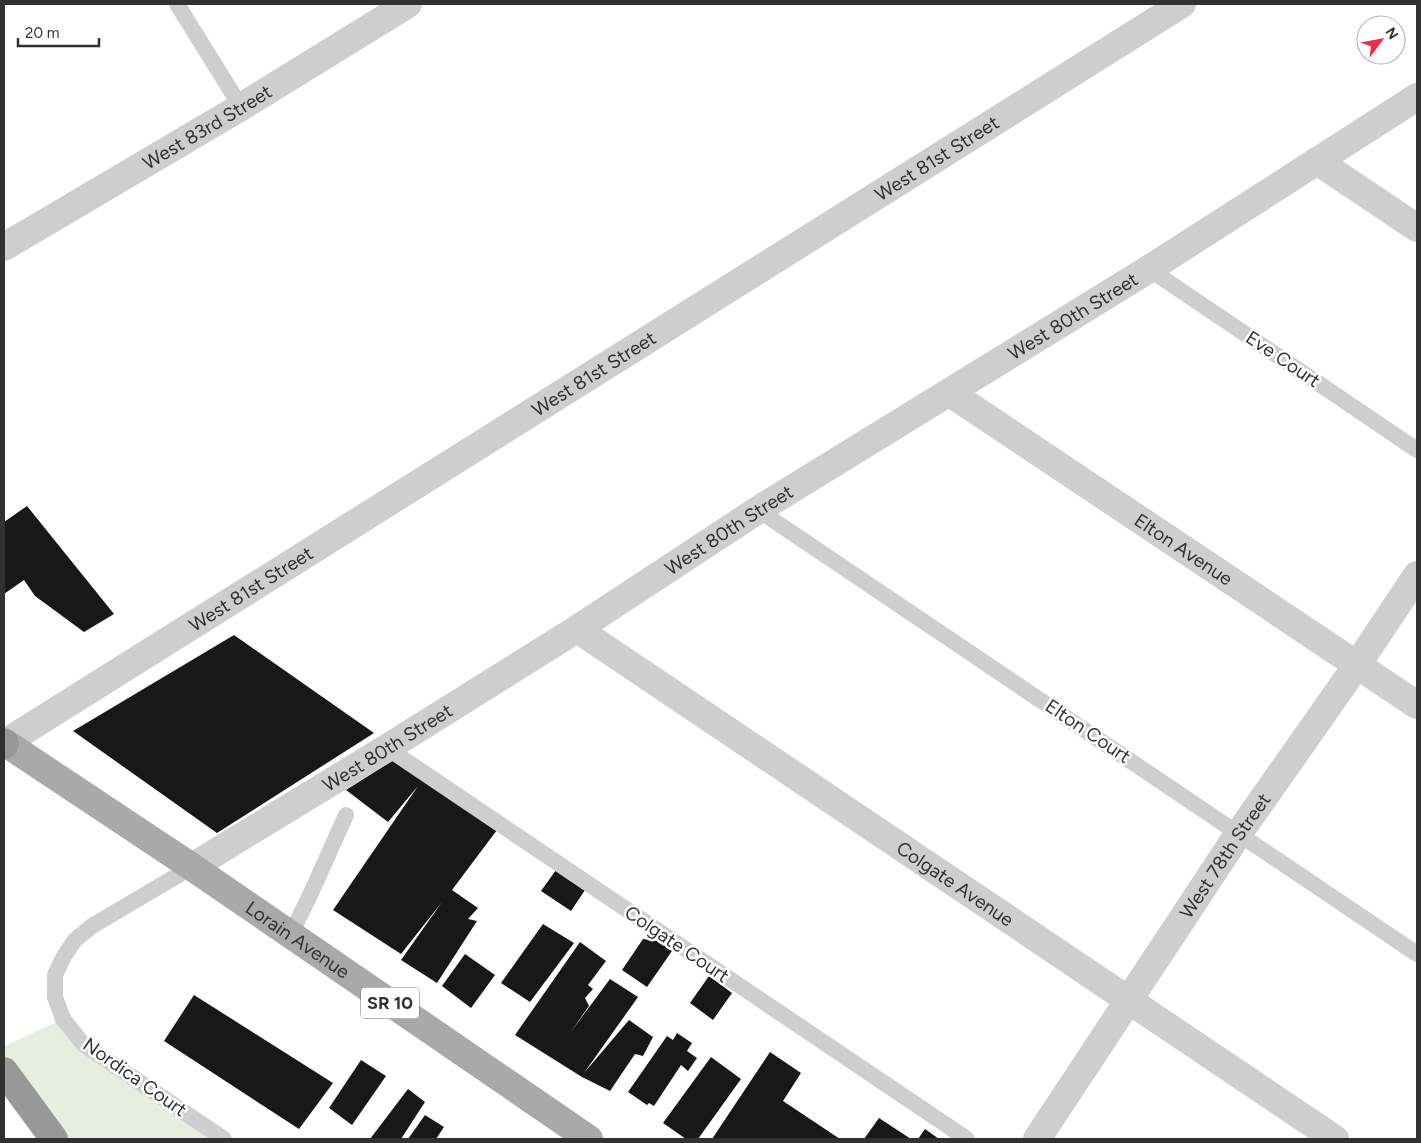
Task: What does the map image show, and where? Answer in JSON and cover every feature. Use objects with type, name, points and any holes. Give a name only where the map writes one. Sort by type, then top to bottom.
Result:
[{"type":"highway","points":[[4,1071],[54,1139]]},
{"type":"main road","name":"Lorain Avenue","points":[[4,743],[291,934],[589,1139]]},
{"type":"street","name":"West 83rd Street","points":[[4,248],[241,107],[408,4]]},
{"type":"street","name":"West 81st Street","points":[[4,743],[1182,4]]},
{"type":"street","name":"West 80th Street","points":[[192,867],[577,629],[758,510],[1149,269],[1417,97]]},
{"type":"street","points":[[1317,161],[1417,228]]},
{"type":"street","name":"Elton Avenue","points":[[950,393],[1417,705]]},
{"type":"street","name":"West 78th Street","points":[[1037,1139],[1239,833],[1357,665],[1417,575]]},
{"type":"street","name":"Colgate Avenue","points":[[577,629],[1335,1139]]},
{"type":"lane","points":[[177,4],[241,107]]},
{"type":"lane","name":"Eve Court","points":[[1149,269],[1417,450]]},
{"type":"lane","name":"Elton Court","points":[[758,510],[1417,954]]},
{"type":"lane","name":"Colgate Court","points":[[387,748],[967,1139]]},
{"type":"lane","points":[[291,934],[346,815]]},
{"type":"lane","name":"West 80th Street","points":[[55,975],[64,956],[75,940],[86,930],[192,867]]},
{"type":"lane","name":"Nordica Court","points":[[55,975],[55,997],[63,1019],[83,1044],[224,1139]]},
{"type":"green space","points":[[63,1019],[83,1044],[224,1139],[54,1139],[4,1071],[4,1046]]},
{"type":"building","points":[[27,506],[114,614],[84,632],[35,596],[24,580],[4,594],[4,522]]},
{"type":"building","points":[[234,635],[374,733],[217,833],[73,731]]},
{"type":"building","points":[[395,759],[497,830],[452,890],[478,908],[468,919],[477,921],[437,983],[401,960],[442,902],[401,954],[333,910],[418,786],[388,822],[346,790]]},
{"type":"building","points":[[556,870],[585,890],[571,911],[541,891]]},
{"type":"building","points":[[543,924],[574,943],[530,1002],[501,983]]},
{"type":"building","points":[[643,939],[658,941],[672,951],[647,987],[622,970]]},
{"type":"building","points":[[580,942],[606,961],[588,985],[593,989],[585,998],[589,1006],[570,1033],[610,979],[638,997],[584,1073],[629,1020],[653,1037],[643,1056],[635,1054],[610,1091],[582,1077],[515,1035]]},
{"type":"building","points":[[465,954],[495,975],[471,1008],[442,986]]},
{"type":"building","points":[[709,976],[732,993],[713,1020],[690,1003]]},
{"type":"building","points":[[194,995],[333,1083],[299,1129],[164,1041]]},
{"type":"building","points":[[677,1033],[692,1043],[687,1051],[697,1058],[688,1071],[681,1065],[654,1106],[649,1103],[647,1105],[628,1092],[667,1036],[673,1040]]},
{"type":"building","points":[[770,1052],[801,1073],[783,1101],[840,1139],[712,1139]]},
{"type":"building","points":[[711,1057],[741,1079],[698,1139],[686,1139],[663,1123]]},
{"type":"building","points":[[361,1060],[386,1076],[352,1125],[329,1108]]},
{"type":"building","points":[[408,1089],[425,1102],[401,1139],[370,1139]]},
{"type":"building","points":[[425,1115],[444,1127],[436,1139],[408,1139]]},
{"type":"building","points":[[879,1118],[911,1139],[864,1139]]},
{"type":"building","points":[[925,1129],[939,1139],[918,1139]]}]
